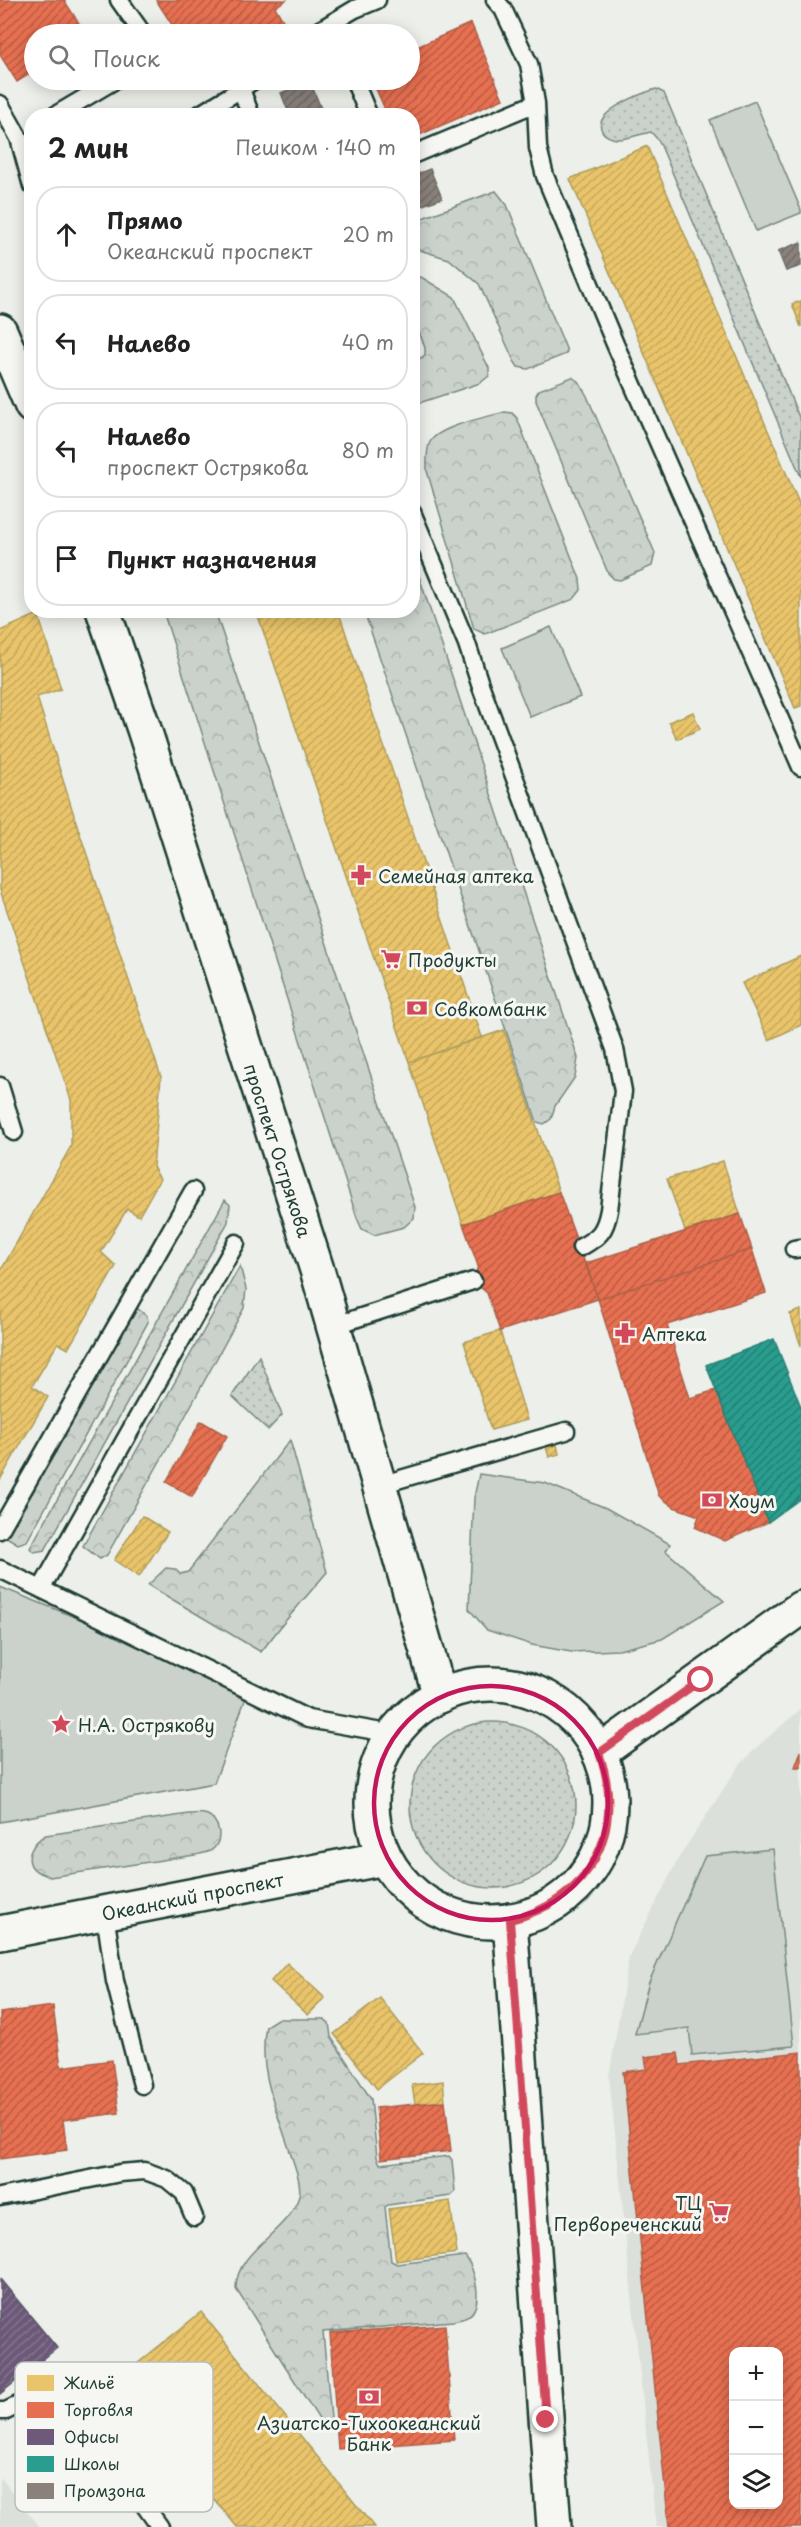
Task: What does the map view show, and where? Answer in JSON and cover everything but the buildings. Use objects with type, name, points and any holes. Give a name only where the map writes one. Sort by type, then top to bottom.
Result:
[{"type":"main road","points":[[0,331],[24,387]]},
{"type":"main road","name":"проспект Острякова","points":[[106,618],[250,1059],[333,1326],[440,1695]]},
{"type":"main road","points":[[599,1753],[801,1608]]},
{"type":"main road","points":[[473,1685],[507,1685],[524,1689],[540,1695],[569,1713],[591,1738],[599,1753],[608,1781],[610,1810],[599,1852],[584,1876],[563,1897],[538,1911],[510,1920],[465,1919],[437,1909],[402,1882],[385,1858],[374,1828],[372,1795],[378,1763],[393,1734],[414,1712],[440,1695],[473,1685]]},
{"type":"main road","name":"Океанский проспект","points":[[0,1933],[385,1858]]},
{"type":"main road","points":[[510,1920],[554,2527]]},
{"type":"lane","points":[[119,0],[136,24]]},
{"type":"lane","points":[[330,24],[355,9],[377,0]]},
{"type":"lane","points":[[495,0],[503,9],[529,64],[536,103],[538,148],[544,176],[615,344],[801,766]]},
{"type":"lane","points":[[68,108],[99,90]]},
{"type":"lane","points":[[210,108],[238,90]]},
{"type":"lane","points":[[249,90],[250,108]]},
{"type":"lane","points":[[358,90],[366,108]]},
{"type":"lane","points":[[420,152],[536,103]]},
{"type":"lane","points":[[0,104],[24,133]]},
{"type":"lane","points":[[420,531],[467,644],[615,1049],[623,1091],[609,1210],[606,1227],[596,1239],[581,1247]]},
{"type":"lane","points":[[0,1086],[14,1132]]},
{"type":"lane","points":[[0,1530],[193,1191]]},
{"type":"lane","points":[[41,1589],[236,1243]]},
{"type":"lane","points":[[333,1326],[473,1281]]},
{"type":"lane","points":[[380,1485],[566,1431]]},
{"type":"lane","points":[[0,1569],[308,1719],[393,1734]]},
{"type":"lane","points":[[105,1914],[115,1981],[142,2085]]},
{"type":"lane","points":[[0,2197],[120,2172],[145,2170],[167,2179],[184,2193],[194,2217]]},
{"type":"lane","points":[[0,2412],[15,2407]]},
{"type":"lane","points":[[149,2512],[160,2527]]},
{"type":"highlighted area","points":[[473,1685],[524,1689],[569,1713],[591,1738],[608,1781],[608,1824],[592,1864],[563,1897],[510,1920],[465,1919],[424,1901],[393,1870],[374,1828],[374,1779],[393,1734],[431,1700]]},
{"type":"shaded area","points":[[801,1709],[801,2527],[656,2527],[609,2077],[629,1956],[679,1857],[738,1767],[759,1745]]},
{"type":"shaded area","points":[[0,2477],[15,2496],[15,2512],[28,2512],[40,2527],[0,2527]]},
{"type":"green space","points":[[656,89],[664,93],[801,422],[801,477],[659,141],[651,132],[618,139],[609,137],[602,131],[601,124],[604,117],[611,110],[630,99]]},
{"type":"green space","points":[[755,101],[801,210],[801,213],[756,231],[710,120]]},
{"type":"green space","points":[[496,191],[507,205],[567,351],[566,354],[528,369],[518,367],[479,284],[449,259],[420,250],[420,220]]},
{"type":"green space","points":[[420,277],[454,297],[489,368],[489,376],[480,383],[420,403],[420,358],[425,355],[420,334]]},
{"type":"green space","points":[[572,377],[579,382],[587,396],[655,553],[652,566],[620,580],[614,579],[608,573],[536,401],[539,390]]},
{"type":"green space","points":[[505,412],[512,413],[517,418],[580,579],[581,590],[574,599],[485,634],[474,629],[427,471],[427,452],[430,442],[443,431]]},
{"type":"green space","points":[[420,579],[578,1058],[575,1077],[555,1106],[551,1119],[544,1124],[537,1122],[366,618],[420,618]]},
{"type":"green space","points":[[165,618],[217,618],[415,1207],[414,1218],[404,1227],[374,1235],[362,1229]]},
{"type":"green space","points":[[551,627],[580,697],[530,717],[502,648]]},
{"type":"green space","points":[[225,1200],[230,1205],[228,1222],[45,1550],[34,1552],[30,1548]]},
{"type":"green space","points":[[240,1266],[246,1289],[244,1308],[107,1555],[100,1559],[83,1546]]},
{"type":"green space","points":[[138,1309],[147,1316],[148,1322],[27,1541],[18,1544],[8,1538],[5,1531],[131,1311]]},
{"type":"green space","points":[[259,1356],[282,1415],[268,1430],[232,1396]]},
{"type":"green space","points":[[290,1440],[327,1572],[261,1652],[148,1585],[166,1568],[175,1569],[180,1574],[188,1572]]},
{"type":"green space","points":[[479,1474],[545,1483],[606,1508],[670,1544],[666,1551],[724,1601],[662,1639],[619,1650],[571,1652],[532,1645],[487,1630],[469,1609],[474,1498]]},
{"type":"green space","points":[[0,1587],[250,1687],[214,1783],[0,1822]]},
{"type":"green space","points":[[493,1722],[525,1729],[539,1736],[551,1747],[562,1759],[569,1773],[576,1805],[569,1837],[562,1851],[551,1863],[539,1874],[525,1881],[493,1888],[461,1881],[447,1874],[435,1863],[424,1851],[417,1837],[410,1805],[417,1773],[424,1759],[435,1747],[447,1736],[461,1729]]},
{"type":"green space","points":[[189,1814],[209,1816],[217,1825],[218,1842],[210,1851],[50,1877],[36,1871],[30,1861],[29,1856],[37,1841],[46,1835]]},
{"type":"green space","points":[[773,1849],[794,2046],[692,2055],[689,2028],[635,2034],[649,1982],[705,1856]]},
{"type":"green space","points":[[277,2019],[324,2019],[329,2023],[331,2037],[371,2099],[377,2157],[380,2164],[449,2156],[452,2160],[455,2192],[451,2196],[385,2207],[391,2261],[397,2264],[465,2256],[475,2278],[477,2296],[472,2312],[462,2319],[323,2332],[331,2418],[328,2423],[322,2424],[236,2289],[238,2275],[244,2263],[285,2220],[299,2196],[298,2176],[270,2091],[264,2059],[266,2026]]},
{"type":"place","name":"Семейная аптека","points":[[361,875]]},
{"type":"place","name":"Продукты","points":[[391,959]]},
{"type":"place","name":"Совкомбанк","points":[[417,1008]]},
{"type":"place","name":"Аптека","points":[[625,1333]]},
{"type":"place","name":"Хоум","points":[[712,1500]]},
{"type":"place","name":"Н.А. Острякову","points":[[61,1724]]},
{"type":"place","name":"ТЦ Первореченский","points":[[719,2212]]},
{"type":"place","name":"Азиатско-Тихоокеанский Банк","points":[[369,2397]]},
{"type":"route","points":[[546,2420],[510,1920],[538,1911],[563,1897],[584,1876],[599,1852],[608,1824],[610,1795],[599,1753],[701,1680]]}]
